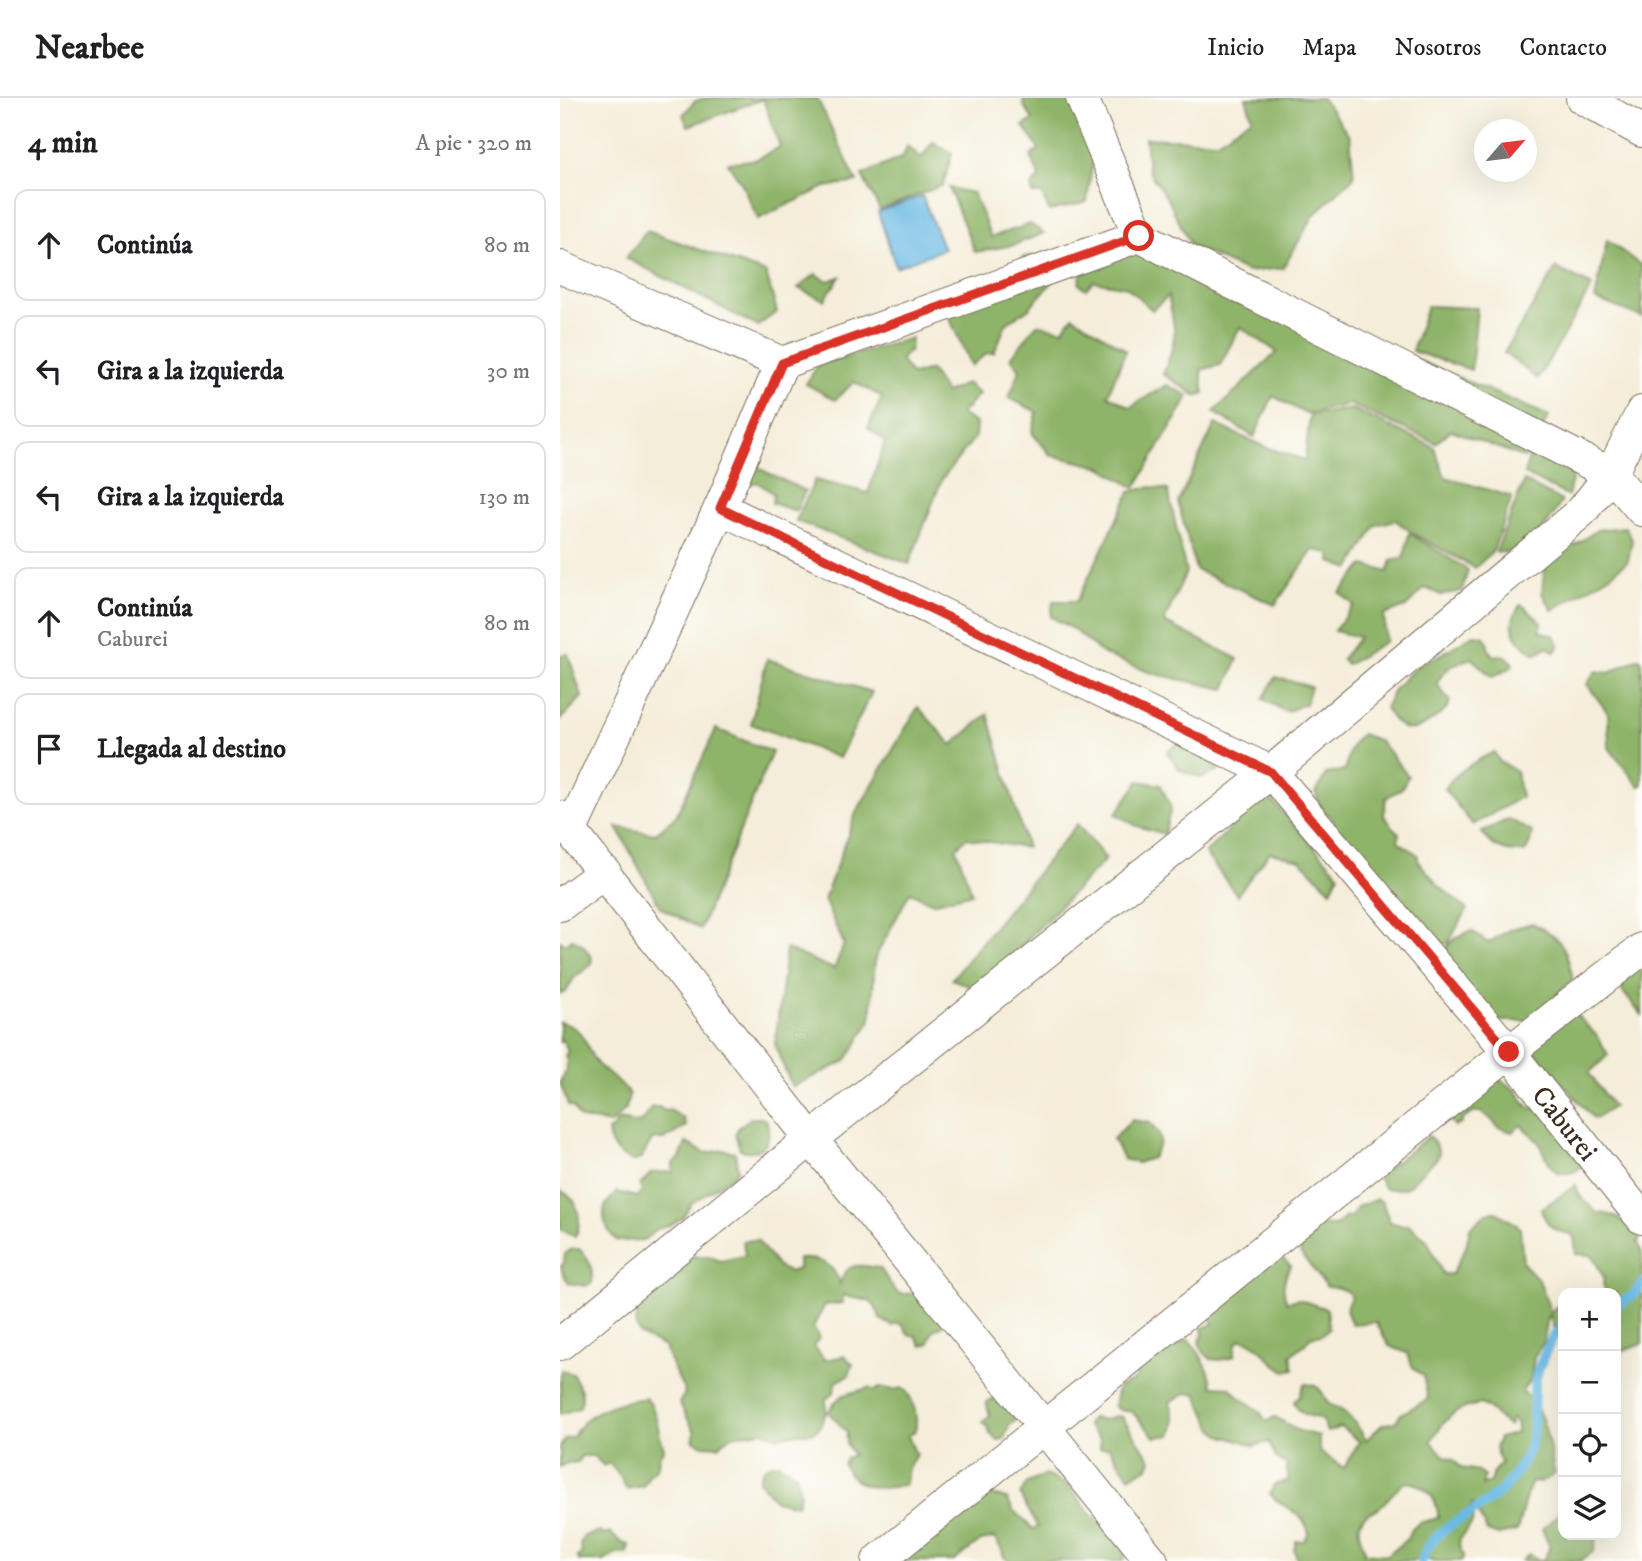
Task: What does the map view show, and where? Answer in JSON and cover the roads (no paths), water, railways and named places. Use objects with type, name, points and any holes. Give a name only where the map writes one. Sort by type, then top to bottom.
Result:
[{"type":"street","points":[[1082,98],[1139,236],[1611,474],[1642,510]]},
{"type":"street","points":[[1582,98],[1642,131]]},
{"type":"street","points":[[560,267],[782,363],[1139,236]]},
{"type":"street","points":[[782,363],[720,508],[566,823],[811,1139],[1152,1561]]},
{"type":"street","points":[[560,1343],[1271,772],[1582,511],[1611,474],[1642,412]]},
{"type":"street","points":[[720,508],[1271,772]]},
{"type":"street","name":"Caburei","points":[[1271,772],[1509,1052],[1642,1218]]},
{"type":"street","points":[[560,905],[605,872]]},
{"type":"street","points":[[878,1561],[1509,1052],[1642,948]]},
{"type":"water","points":[[922,196],[944,249],[896,267],[878,212]]},
{"type":"waterway","points":[[1621,1302],[1631,1297],[1642,1284]]},
{"type":"waterway","points":[[1422,1561],[1439,1534],[1496,1495],[1521,1464],[1531,1440],[1534,1389],[1538,1371],[1544,1354],[1558,1331]]}]
